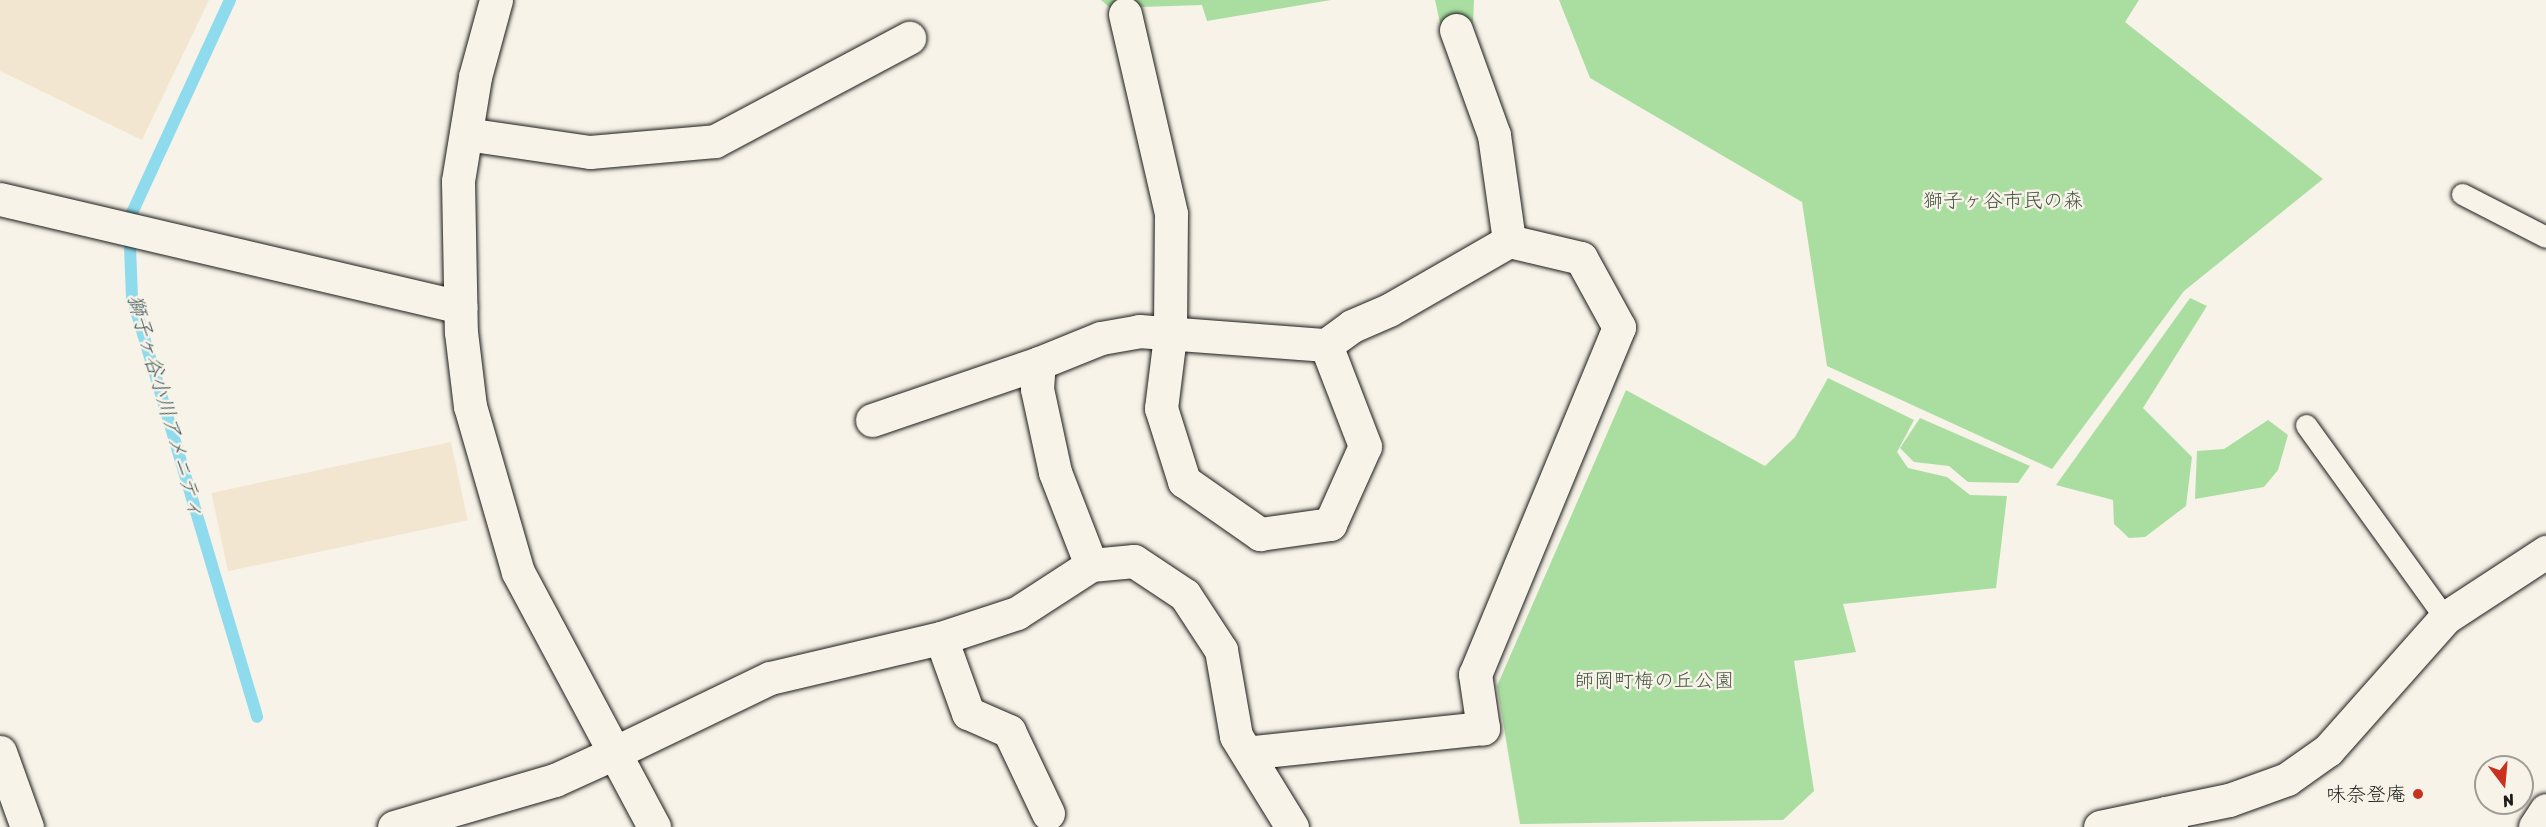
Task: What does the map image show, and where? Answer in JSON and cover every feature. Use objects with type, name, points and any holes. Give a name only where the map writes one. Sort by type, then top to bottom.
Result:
[{"type":"street","points":[[496,0],[475,77],[458,181],[460,307],[470,406],[518,572],[612,754],[654,827]]},
{"type":"street","points":[[1125,14],[1171,214],[1170,336],[1161,408],[1184,481],[1260,534],[1330,524],[1365,446],[1326,345]]},
{"type":"street","points":[[1456,30],[1494,135],[1509,241]]},
{"type":"street","points":[[466,134],[590,152],[715,141],[909,38]]},
{"type":"street","points":[[0,200],[460,307]]},
{"type":"street","points":[[872,420],[1039,363],[1101,338],[1139,332],[1170,336],[1326,345],[1352,326],[1389,310],[1509,241],[1581,258],[1619,327],[1475,674],[1483,728],[1247,753]]},
{"type":"street","points":[[1039,363],[1037,389],[1055,472],[1091,565]]},
{"type":"street","points":[[2100,827],[2169,820],[2287,779],[2328,750],[2445,618],[2546,552]]},
{"type":"street","points":[[394,827],[555,780],[770,678],[941,638],[1017,613],[1091,565],[1134,561],[1185,595],[1221,650],[1236,736],[1292,827]]},
{"type":"street","points":[[941,638],[968,713],[1009,730],[1048,813]]},
{"type":"street","points":[[0,752],[27,827]]},
{"type":"street","points":[[2535,827],[2546,810]]},
{"type":"lane","points":[[2462,194],[2546,237]]},
{"type":"lane","points":[[2306,424],[2445,618]]},
{"type":"shaded area","points":[[0,0],[209,0],[142,140],[0,71]]},
{"type":"shaded area","points":[[451,442],[468,520],[228,571],[211,493]]},
{"type":"green space","points":[[1101,0],[1331,0],[1207,21],[1202,5],[1110,8]]},
{"type":"green space","points":[[1435,0],[1474,0],[1473,23],[1441,27]]},
{"type":"green space","name":"獅子ヶ谷市民の森","points":[[1559,0],[2139,0],[2125,22],[2323,179],[2184,291],[2052,469],[1827,366],[1802,202],[1590,78]]},
{"type":"green space","points":[[2190,298],[2207,306],[2143,408],[2192,457],[2186,506],[2145,537],[2129,538],[2114,524],[2113,500],[2056,485]]},
{"type":"green space","name":"師岡町梅の丘公園","points":[[1828,378],[1914,420],[1897,452],[1908,468],[1947,477],[1970,495],[2007,496],[1996,588],[1843,604],[1856,652],[1794,661],[1814,791],[1783,820],[1520,824],[1497,686],[1626,390],[1765,466],[1795,437]]},
{"type":"green space","points":[[1920,418],[2030,466],[2018,483],[1968,482],[1949,466],[1914,462],[1900,448]]},
{"type":"green space","points":[[2268,420],[2288,435],[2278,470],[2264,487],[2195,499],[2197,451],[2224,449]]},
{"type":"waterway","name":"獅子ヶ谷小川アメニティ","points":[[230,0],[129,220],[132,297],[257,717]]},
{"type":"place","name":"味奈登庵","points":[[2418,794]]}]
